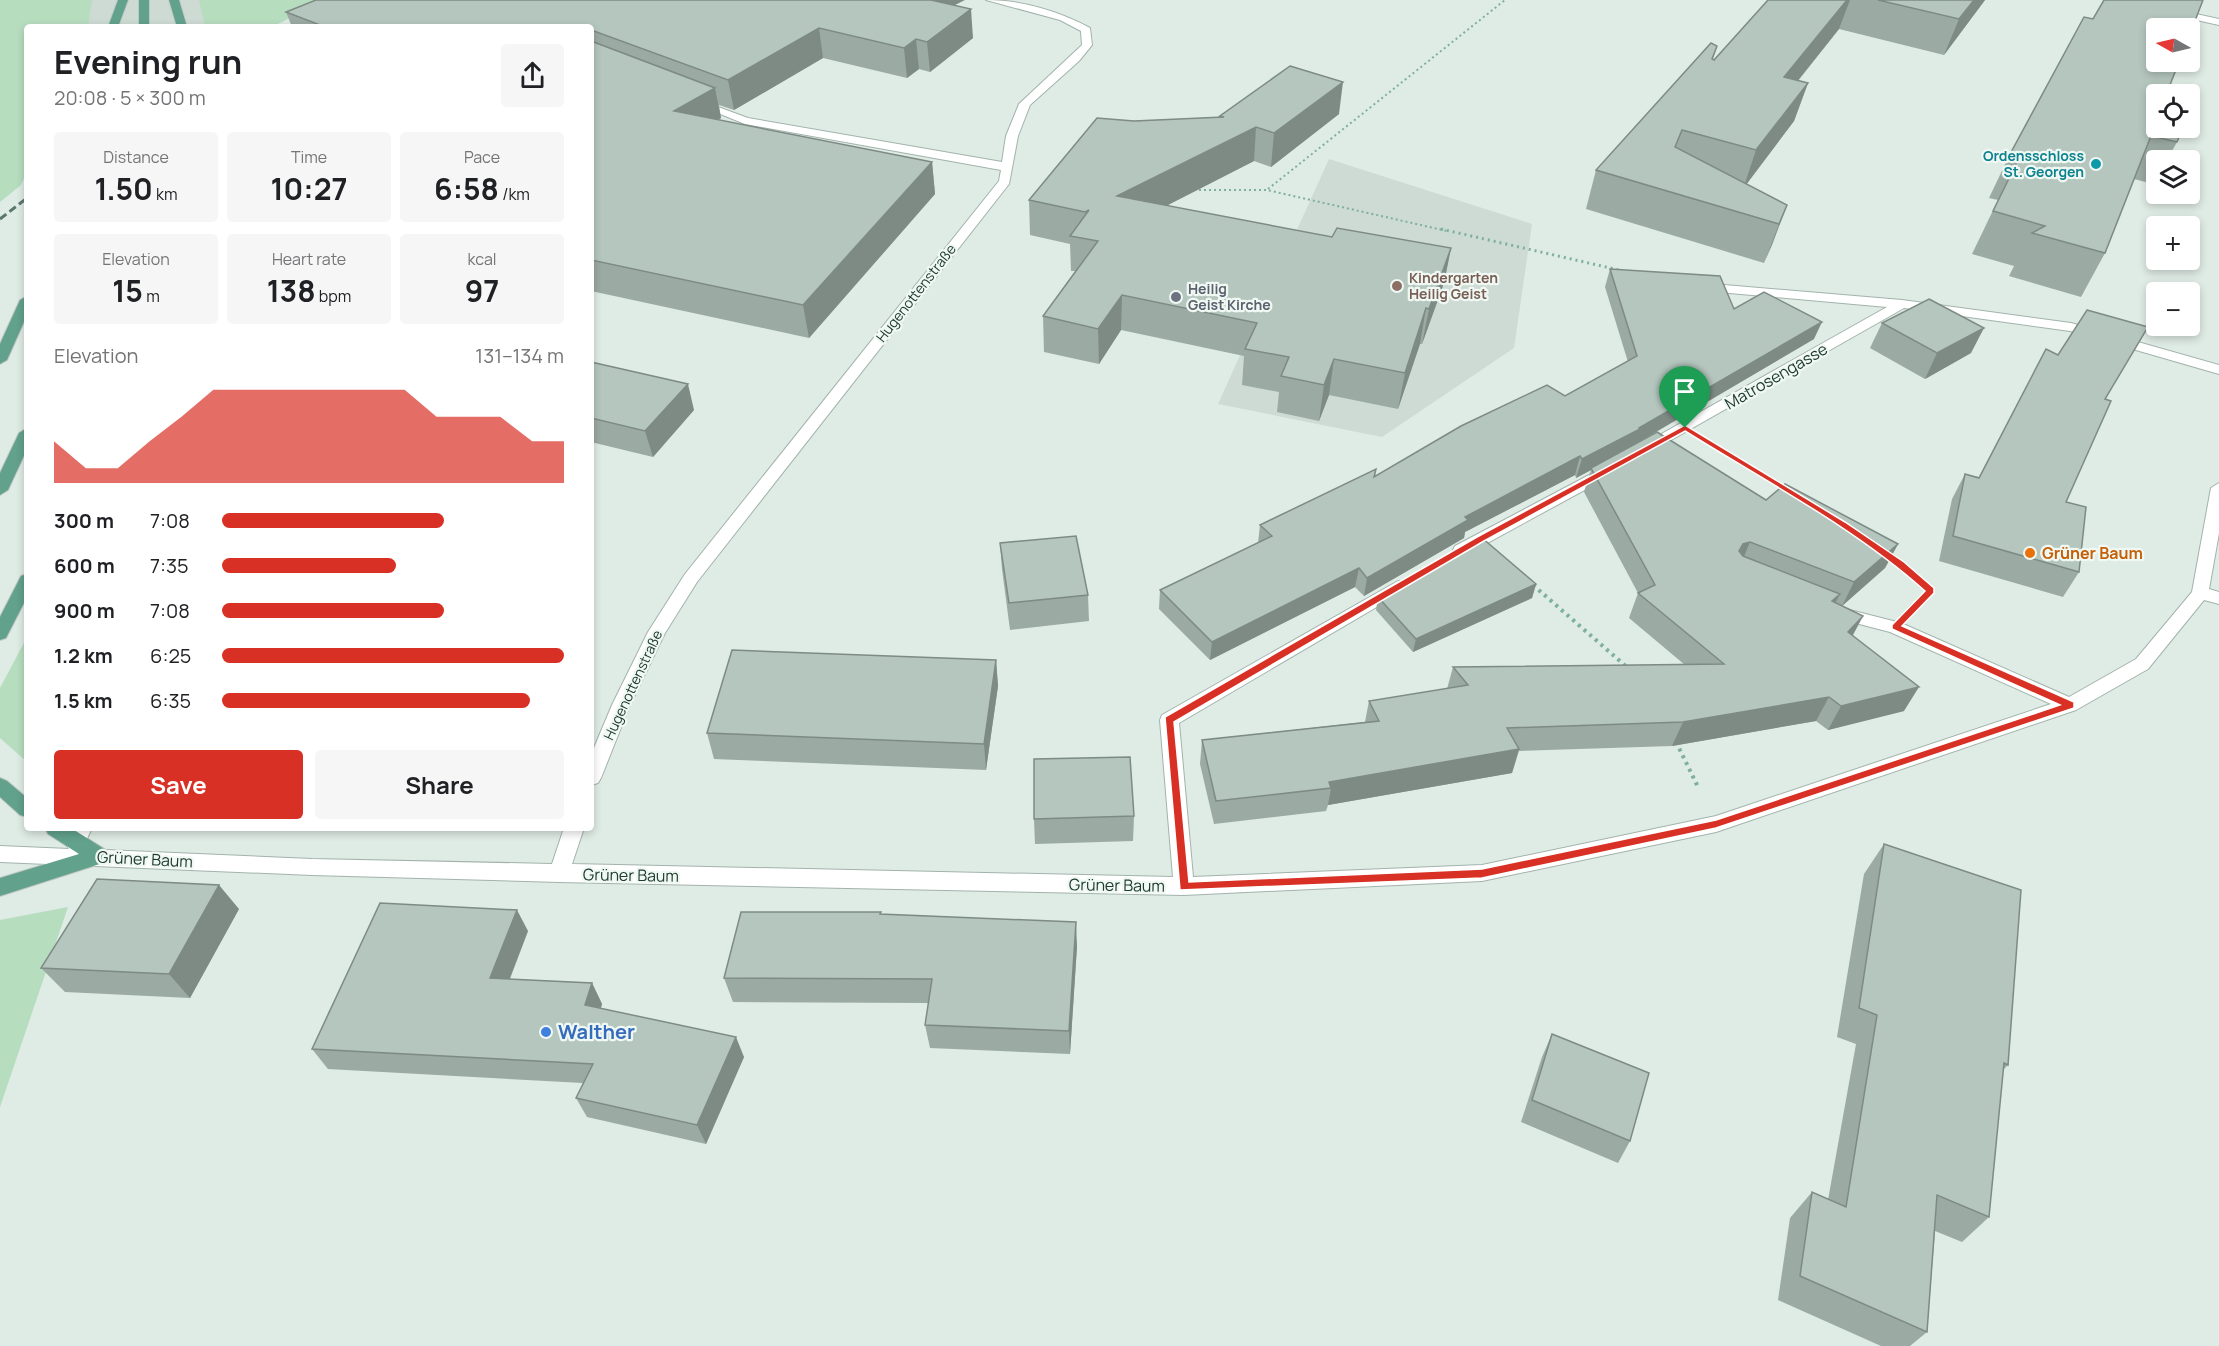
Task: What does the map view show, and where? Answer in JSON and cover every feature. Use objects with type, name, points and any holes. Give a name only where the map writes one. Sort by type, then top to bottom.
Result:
[{"type":"main road","points":[[114,24],[123,0]]},
{"type":"main road","points":[[144,0],[144,24]]},
{"type":"main road","points":[[174,0],[181,24]]},
{"type":"main road","points":[[0,360],[24,307]]},
{"type":"main road","points":[[0,490],[24,439]]},
{"type":"main road","points":[[0,634],[24,586]]},
{"type":"main road","points":[[0,786],[24,806]]},
{"type":"main road","points":[[0,887],[99,856],[79,835]]},
{"type":"street","name":"Hugenottenstraße","points":[[594,771],[621,705],[657,632],[691,578],[1005,181],[1012,136],[1025,104],[1087,45],[1086,30],[1064,18],[991,0]]},
{"type":"street","points":[[2162,10],[2219,22]]},
{"type":"street","points":[[690,100],[745,122],[1007,167]]},
{"type":"street","points":[[1683,285],[1902,304],[2071,327],[2219,369]]},
{"type":"street","name":"Matrosengasse","points":[[1450,556],[1685,428],[1902,304]]},
{"type":"street","points":[[2219,488],[2200,593],[2219,598]]},
{"type":"street","points":[[1184,886],[1169,720],[1410,580]]},
{"type":"street","name":"Grüner Baum","points":[[0,854],[99,856],[312,867],[559,874],[1184,886],[1482,873],[1716,824],[2070,705],[2142,664],[2200,593]]},
{"type":"street","points":[[1817,605],[1839,614],[1895,627],[2070,705]]},
{"type":"street","points":[[559,874],[573,831]]},
{"type":"path","points":[[1267,190],[1504,0]]},
{"type":"path","points":[[1183,190],[1267,190],[1683,285]]},
{"type":"path","points":[[1685,428],[1793,494]]},
{"type":"path","points":[[1480,539],[1630,669]]},
{"type":"path","points":[[1881,551],[1900,564],[1930,591],[1895,627]]},
{"type":"path","points":[[1674,738],[1716,824]]},
{"type":"shaded area","points":[[60,0],[301,0],[239,24],[60,24]]},
{"type":"shaded area","name":"Kindergarten Heilig Geist","points":[[1329,159],[1532,224],[1514,348],[1382,437],[1218,404]]},
{"type":"green space","points":[[0,0],[92,0],[88,24],[24,24],[24,178],[21,185],[0,202]]},
{"type":"green space","points":[[199,0],[325,0],[278,24],[204,24]]},
{"type":"green space","points":[[24,643],[24,759],[0,738],[0,688]]},
{"type":"green space","points":[[68,907],[0,1107],[0,920]]},
{"type":"building","points":[[316,0],[931,0],[971,9],[927,42],[916,39],[904,48],[819,28],[728,80],[594,31],[594,24],[317,24],[286,12]]},
{"type":"building","points":[[1768,0],[1847,0],[1784,77],[1808,83],[1756,150],[1682,130],[1675,147],[1787,205],[1779,224],[1596,170],[1711,43],[1717,46],[1712,59],[1714,60]]},
{"type":"building","points":[[1878,0],[1974,0],[1959,19]]},
{"type":"building","name":"Ordensschloss St. Georgen","points":[[2104,0],[2203,0],[2196,18],[2146,18],[2146,72],[2175,72],[2170,84],[2146,84],[2146,138],[2150,138],[2105,253],[2032,233],[2045,226],[1993,211],[2019,158],[2009,156],[2084,17],[2093,19]]},
{"type":"building","points":[[594,42],[715,88],[674,111],[932,162],[803,305],[594,261]]},
{"type":"building","points":[[1290,66],[1343,82],[1274,133],[1256,127],[1117,196],[1332,237],[1337,228],[1451,248],[1429,309],[1426,308],[1405,373],[1334,359],[1324,385],[1281,376],[1289,357],[1245,349],[1257,323],[1122,295],[1098,329],[1043,316],[1098,241],[1070,236],[1089,210],[1085,212],[1029,200],[1097,118],[1134,121],[1224,117],[1220,116]]},
{"type":"building","name":"Ordensschloss St. Georgen","points":[[2160,138],[2179,138],[2177,142]]},
{"type":"building","points":[[1610,269],[1720,276],[1734,309],[1764,292],[1822,322],[1640,429],[1582,459],[1580,456],[1465,517],[1468,520],[1367,578],[1359,568],[1212,642],[1160,590],[1272,536],[1260,525],[1376,469],[1374,477],[1461,426],[1547,385],[1565,396],[1637,356]]},
{"type":"building","points":[[1929,299],[1984,328],[1937,353],[1882,323]]},
{"type":"building","points":[[2087,310],[2146,326],[2146,330],[2105,399],[2111,401],[2066,502],[2086,507],[2079,572],[1953,536],[1965,474],[1979,478],[2046,349],[2058,355]]},
{"type":"building","points":[[594,363],[688,384],[645,431],[594,419]]},
{"type":"building","points":[[1657,432],[1766,500],[1785,484],[1898,544],[1854,582],[1750,542],[1743,544],[1739,551],[1743,556],[1840,594],[1832,601],[1863,616],[1848,632],[1919,687],[1841,706],[1829,697],[1683,722],[1507,728],[1519,749],[1329,782],[1331,788],[1216,801],[1202,740],[1379,721],[1369,701],[1468,685],[1453,667],[1724,664],[1638,593],[1655,585],[1591,468]]},
{"type":"building","points":[[1076,536],[1088,595],[1009,603],[1000,543]]},
{"type":"building","points":[[1481,537],[1536,584],[1416,639],[1378,597]]},
{"type":"building","points":[[732,650],[996,660],[984,744],[707,733]]},
{"type":"building","points":[[1130,757],[1134,816],[1034,819],[1034,759]]},
{"type":"building","points":[[1884,844],[2021,890],[2008,1065],[2004,1063],[1989,1217],[1937,1195],[1927,1332],[1800,1276],[1812,1192],[1846,1207],[1877,1015],[1859,1008]]},
{"type":"building","points":[[97,879],[219,885],[169,974],[41,968]]},
{"type":"building","points":[[380,903],[517,910],[490,978],[592,983],[585,1005],[736,1037],[697,1125],[576,1098],[593,1064],[312,1049]]},
{"type":"building","points":[[741,912],[881,912],[880,914],[1076,922],[1069,1031],[925,1025],[932,979],[724,978]]},
{"type":"building","points":[[1552,1034],[1649,1073],[1630,1141],[1532,1100]]},
{"type":"railway","points":[[0,219],[24,200]]},
{"type":"place","name":"Ordensschloss St. Georgen","points":[[2096,164]]},
{"type":"place","name":"Kindergarten Heilig Geist","points":[[1397,286]]},
{"type":"place","name":"Heilig Geist Kirche","points":[[1176,297]]},
{"type":"place","name":"Grüner Baum","points":[[2030,553]]},
{"type":"place","name":"Walther","points":[[546,1032]]},
{"type":"route","points":[[1685,428],[1842,525],[1900,564],[1930,591],[1895,627],[2070,705],[1716,824],[1482,873],[1184,886],[1169,720],[1480,539],[1685,428]]}]
